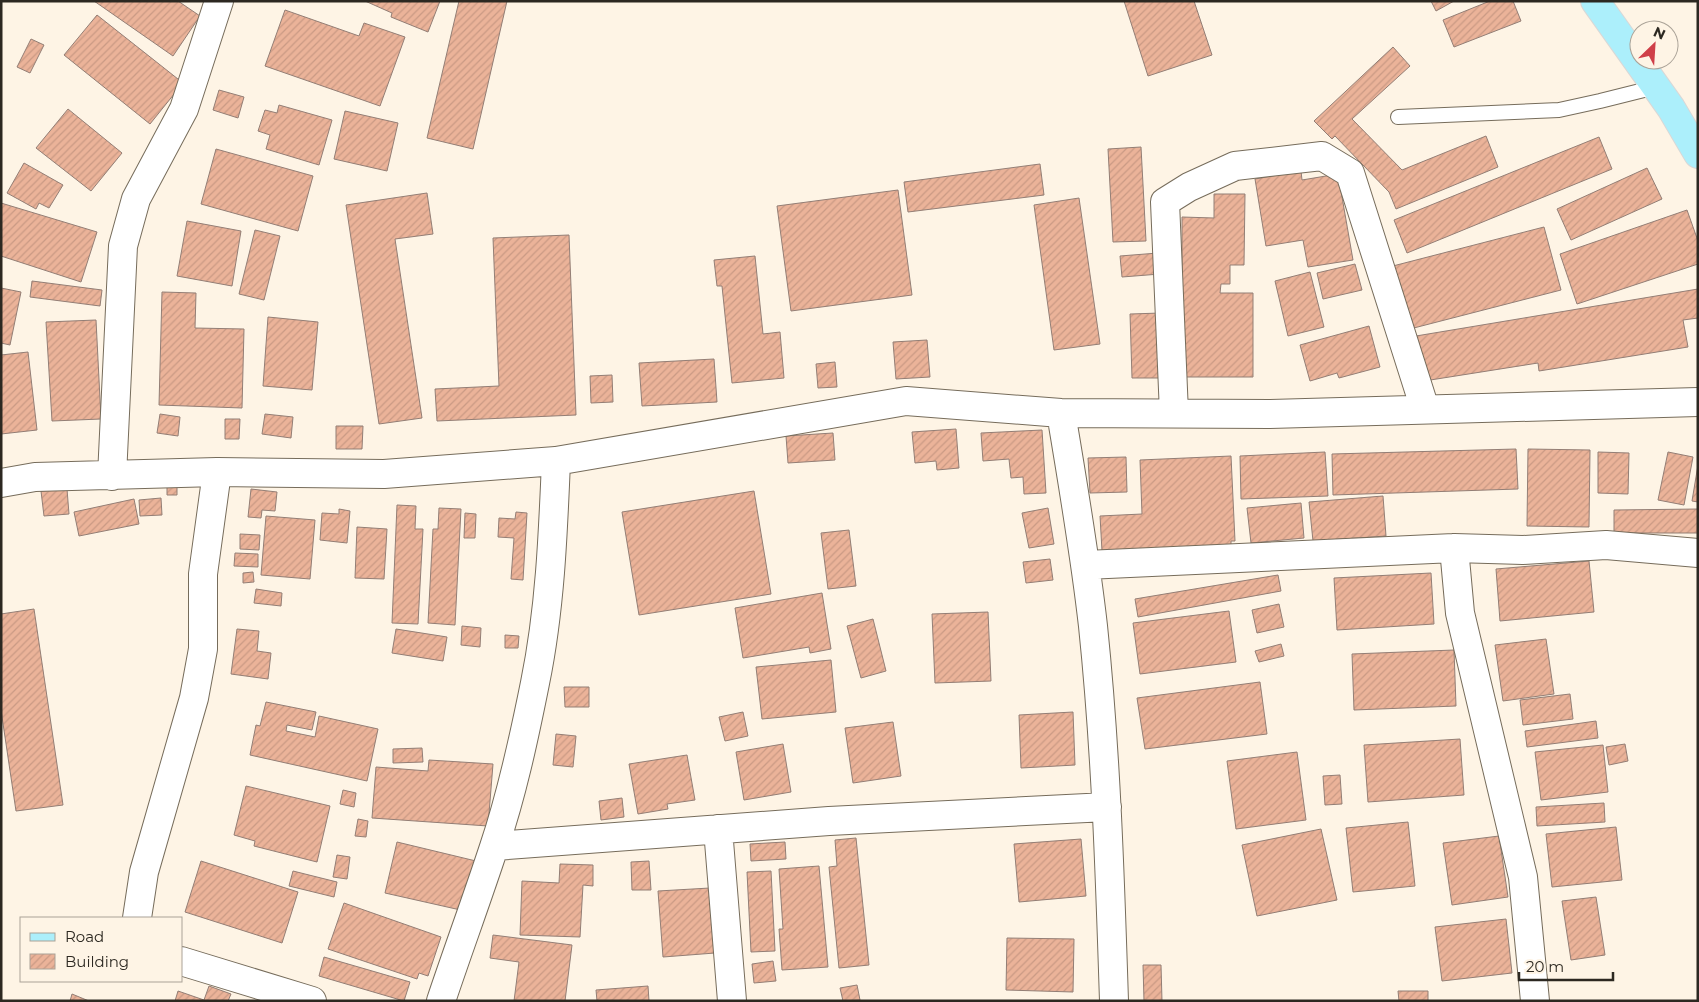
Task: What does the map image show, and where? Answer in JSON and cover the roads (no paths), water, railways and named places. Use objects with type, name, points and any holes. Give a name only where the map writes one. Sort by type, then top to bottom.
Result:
[{"type":"main road","points":[[1595,1],[1663,97],[1698,154]]},
{"type":"main road","points":[[1663,97],[1698,126]]},
{"type":"street","points":[[112,476],[123,246],[136,199],[184,109],[219,1]]},
{"type":"street","points":[[1174,413],[1165,202],[1189,187],[1235,166],[1322,156],[1350,173],[1425,409]]},
{"type":"street","points":[[1,482],[35,477],[217,472],[384,474],[556,461],[906,401],[1061,412],[1270,414],[1698,402]]},
{"type":"street","points":[[1061,412],[1086,564],[1093,628],[1107,807],[1114,1001]]},
{"type":"street","points":[[441,1001],[494,846],[515,773],[535,681],[552,548],[556,461]]},
{"type":"street","points":[[137,917],[144,872],[194,698],[202,649],[203,574],[217,472]]},
{"type":"street","points":[[1086,564],[1454,548],[1523,550],[1606,546],[1698,552]]},
{"type":"street","points":[[1454,548],[1460,613],[1523,877],[1535,1001]]},
{"type":"street","points":[[494,846],[829,821],[1107,807]]},
{"type":"street","points":[[718,829],[732,1001]]},
{"type":"street","points":[[182,960],[312,1001]]},
{"type":"lane","points":[[1398,117],[1559,110],[1600,101],[1663,97]]}]
